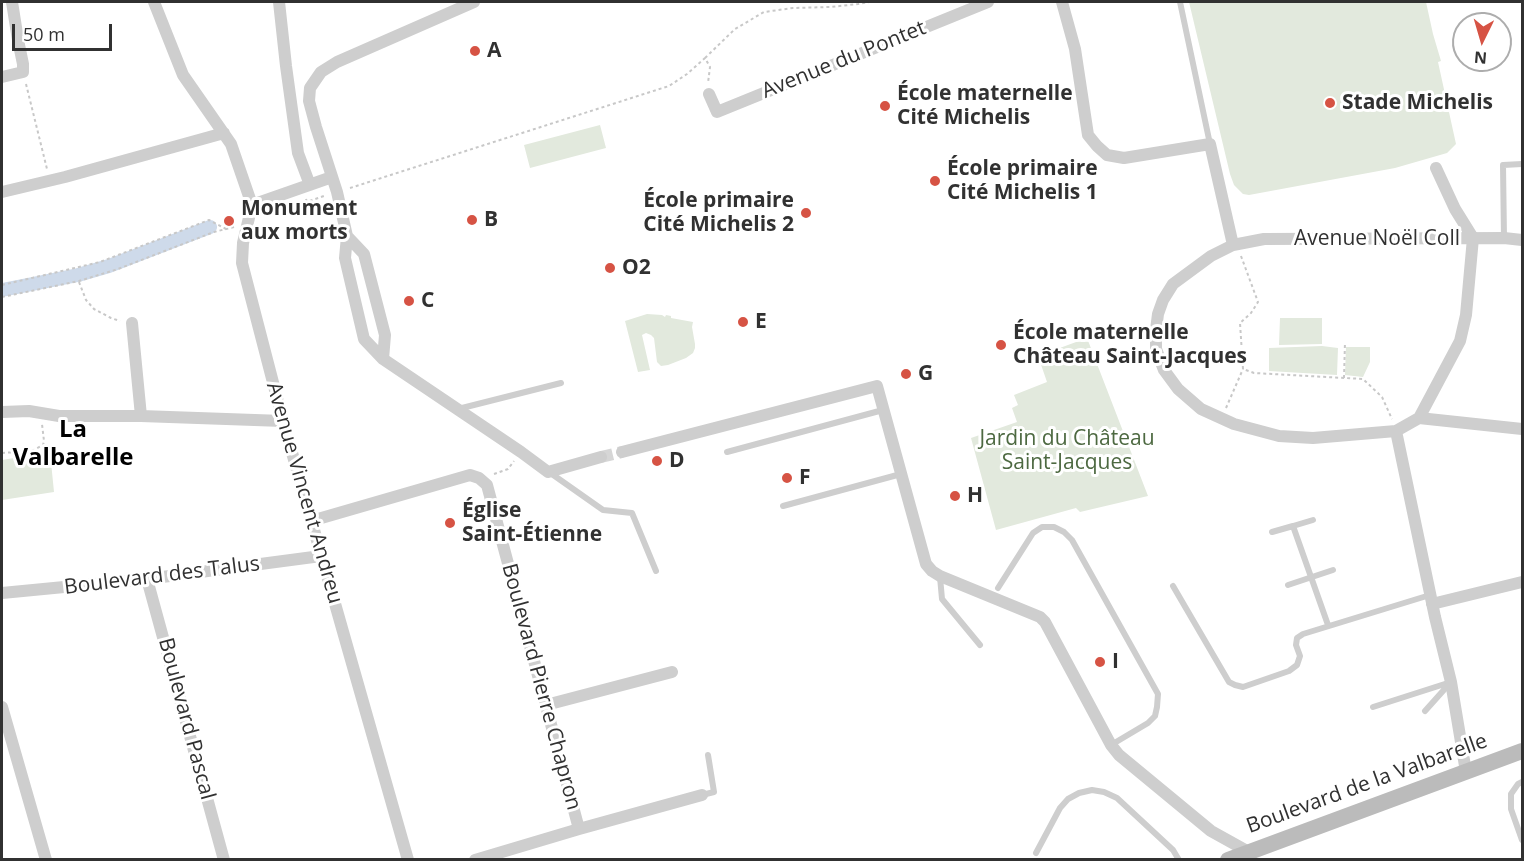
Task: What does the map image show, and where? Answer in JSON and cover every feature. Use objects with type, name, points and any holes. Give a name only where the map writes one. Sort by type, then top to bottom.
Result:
[{"type":"street","points":[[2,77],[23,72],[12,2]]},
{"type":"street","points":[[154,2],[183,75],[231,144],[252,205],[332,177]]},
{"type":"street","points":[[279,2],[298,153],[310,185]]},
{"type":"street","points":[[474,2],[337,62],[321,72],[310,88],[309,101],[337,192],[347,236],[345,258],[364,339],[383,359],[548,472],[601,458]]},
{"type":"street","name":"Avenue du Pontet","points":[[709,94],[717,111],[988,2]]},
{"type":"street","points":[[1062,2],[1075,49],[1088,135],[1107,154],[1124,158],[1210,144],[1235,245]]},
{"type":"street","points":[[2,192],[224,133]]},
{"type":"street","points":[[1436,168],[1455,209],[1473,238],[1466,315],[1460,341],[1419,418],[1396,431],[1431,600],[1451,682],[1466,772]]},
{"type":"street","name":"Avenue Vincent Andreu","points":[[252,205],[243,243],[242,263],[283,421],[408,860]]},
{"type":"street","points":[[347,236],[364,254],[385,335],[383,359]]},
{"type":"street","name":"Avenue Noël Coll","points":[[1396,431],[1313,438],[1279,436],[1234,424],[1201,409],[1178,389],[1164,370],[1156,349],[1158,314],[1163,300],[1173,284],[1210,256],[1235,245],[1264,239],[1504,238],[1522,240]]},
{"type":"street","points":[[132,323],[141,416]]},
{"type":"street","points":[[622,452],[877,386],[926,564],[940,576],[1040,617],[1045,622],[1111,745],[1211,831],[1236,856]]},
{"type":"street","points":[[2,412],[29,411],[59,416],[141,416],[283,421]]},
{"type":"street","points":[[1419,418],[1522,429]]},
{"type":"street","name":"Boulevard Pierre Chapron","points":[[311,521],[470,475],[479,478],[487,485],[579,829]]},
{"type":"street","name":"Boulevard des Talus","points":[[2,593],[147,579],[321,556]]},
{"type":"street","name":"Boulevard Pascal","points":[[147,579],[224,860]]},
{"type":"street","points":[[1431,600],[1522,582]]},
{"type":"street","points":[[546,705],[672,672]]},
{"type":"street","points":[[2,707],[46,860]]},
{"type":"street","name":"Boulevard de la Valbarelle","points":[[1236,856],[1522,751]]},
{"type":"street","points":[[475,860],[702,795]]},
{"type":"lane","points":[[1180,2],[1210,144]]},
{"type":"lane","points":[[1504,238],[1503,165],[1522,164]]},
{"type":"lane","points":[[458,409],[561,383]]},
{"type":"lane","points":[[727,452],[883,410]]},
{"type":"lane","points":[[548,472],[603,510],[632,513],[656,571]]},
{"type":"lane","points":[[783,506],[901,474]]},
{"type":"lane","points":[[1272,532],[1313,520]]},
{"type":"lane","points":[[1293,526],[1328,625]]},
{"type":"lane","points":[[999,588],[1033,533],[1042,527],[1054,527],[1064,532],[1072,540],[1158,694],[1155,716],[1148,723],[1111,745]]},
{"type":"lane","points":[[1288,585],[1333,570]]},
{"type":"lane","points":[[940,576],[942,599],[980,645]]},
{"type":"lane","points":[[1173,586],[1229,682],[1244,687],[1288,671],[1297,665],[1300,656],[1296,645],[1297,638],[1303,634],[1328,625],[1431,600]]},
{"type":"lane","points":[[1373,707],[1451,682]]},
{"type":"lane","points":[[1425,711],[1451,682]]},
{"type":"lane","points":[[702,795],[714,792],[708,755]]},
{"type":"lane","points":[[1522,782],[1511,794],[1511,809],[1522,840]]},
{"type":"lane","points":[[1036,853],[1068,799],[1092,790],[1117,798],[1173,850],[1179,860]]},
{"type":"path","points":[[306,199],[307,202],[669,86],[687,74],[735,29],[764,12],[869,2]]},
{"type":"path","points":[[705,58],[710,67],[709,94]]},
{"type":"path","points":[[23,72],[49,180]]},
{"type":"path","points":[[2,285],[100,262],[208,220],[226,229]]},
{"type":"path","points":[[2,297],[118,269],[248,223]]},
{"type":"path","points":[[1221,419],[1243,369],[1240,323],[1258,303],[1235,245]]},
{"type":"path","points":[[79,280],[86,300],[94,309],[111,318],[132,323]]},
{"type":"path","points":[[1344,342],[1344,378]]},
{"type":"path","points":[[1243,369],[1254,373],[1363,379],[1383,397],[1396,431]]},
{"type":"path","points":[[2,453],[32,451],[43,445],[42,423]]},
{"type":"path","points":[[493,474],[508,469]]},
{"type":"green space","name":"Stade Michelis","points":[[1189,2],[1426,2],[1441,61],[1438,62],[1456,144],[1447,153],[1395,168],[1249,195],[1243,194],[1234,185],[1230,174]]},
{"type":"green space","points":[[600,125],[606,148],[530,168],[524,145]]},
{"type":"green space","points":[[647,314],[665,317],[666,315],[693,322],[695,348],[693,353],[686,358],[661,366],[657,362],[654,338],[646,333],[642,335],[650,370],[638,372],[625,321]]},
{"type":"green space","points":[[1280,318],[1322,318],[1322,344],[1279,345]]},
{"type":"green space","name":"Jardin du Château Saint-Jacques","points":[[1087,338],[1148,496],[1080,512],[1076,508],[996,530],[971,438],[1017,422],[1012,408],[1018,405],[1014,395],[1047,382],[1038,356]]},
{"type":"green space","points":[[1322,346],[1338,348],[1337,375],[1269,371],[1269,348]]},
{"type":"green space","points":[[1346,347],[1370,347],[1370,362],[1363,377],[1345,375]]},
{"type":"green space","points":[[50,452],[54,492],[2,500],[2,460]]},
{"type":"waterway","points":[[2,290],[78,275],[109,266],[210,227]]},
{"type":"tunnel","points":[[601,457],[622,452]]},
{"type":"place","name":"A","points":[[475,51]]},
{"type":"place","name":"Stade Michelis","points":[[1330,103]]},
{"type":"place","name":"École maternelle Cité Michelis","points":[[885,106]]},
{"type":"place","name":"École primaire Cité Michelis 1","points":[[935,181]]},
{"type":"place","name":"École primaire Cité Michelis 2","points":[[806,213]]},
{"type":"place","name":"B","points":[[472,220]]},
{"type":"place","name":"Monument aux morts","points":[[229,221]]},
{"type":"place","name":"O2","points":[[610,268]]},
{"type":"place","name":"C","points":[[409,301]]},
{"type":"place","name":"E","points":[[743,322]]},
{"type":"place","name":"École maternelle Château Saint-Jacques","points":[[1001,345]]},
{"type":"place","name":"G","points":[[906,374]]},
{"type":"place","name":"D","points":[[657,461]]},
{"type":"place","name":"F","points":[[787,478]]},
{"type":"place","name":"H","points":[[955,496]]},
{"type":"place","name":"Église Saint-Étienne","points":[[450,523]]},
{"type":"place","name":"I","points":[[1100,662]]},
{"type":"district","name":"La Valbarelle","points":[[73,444]]}]
